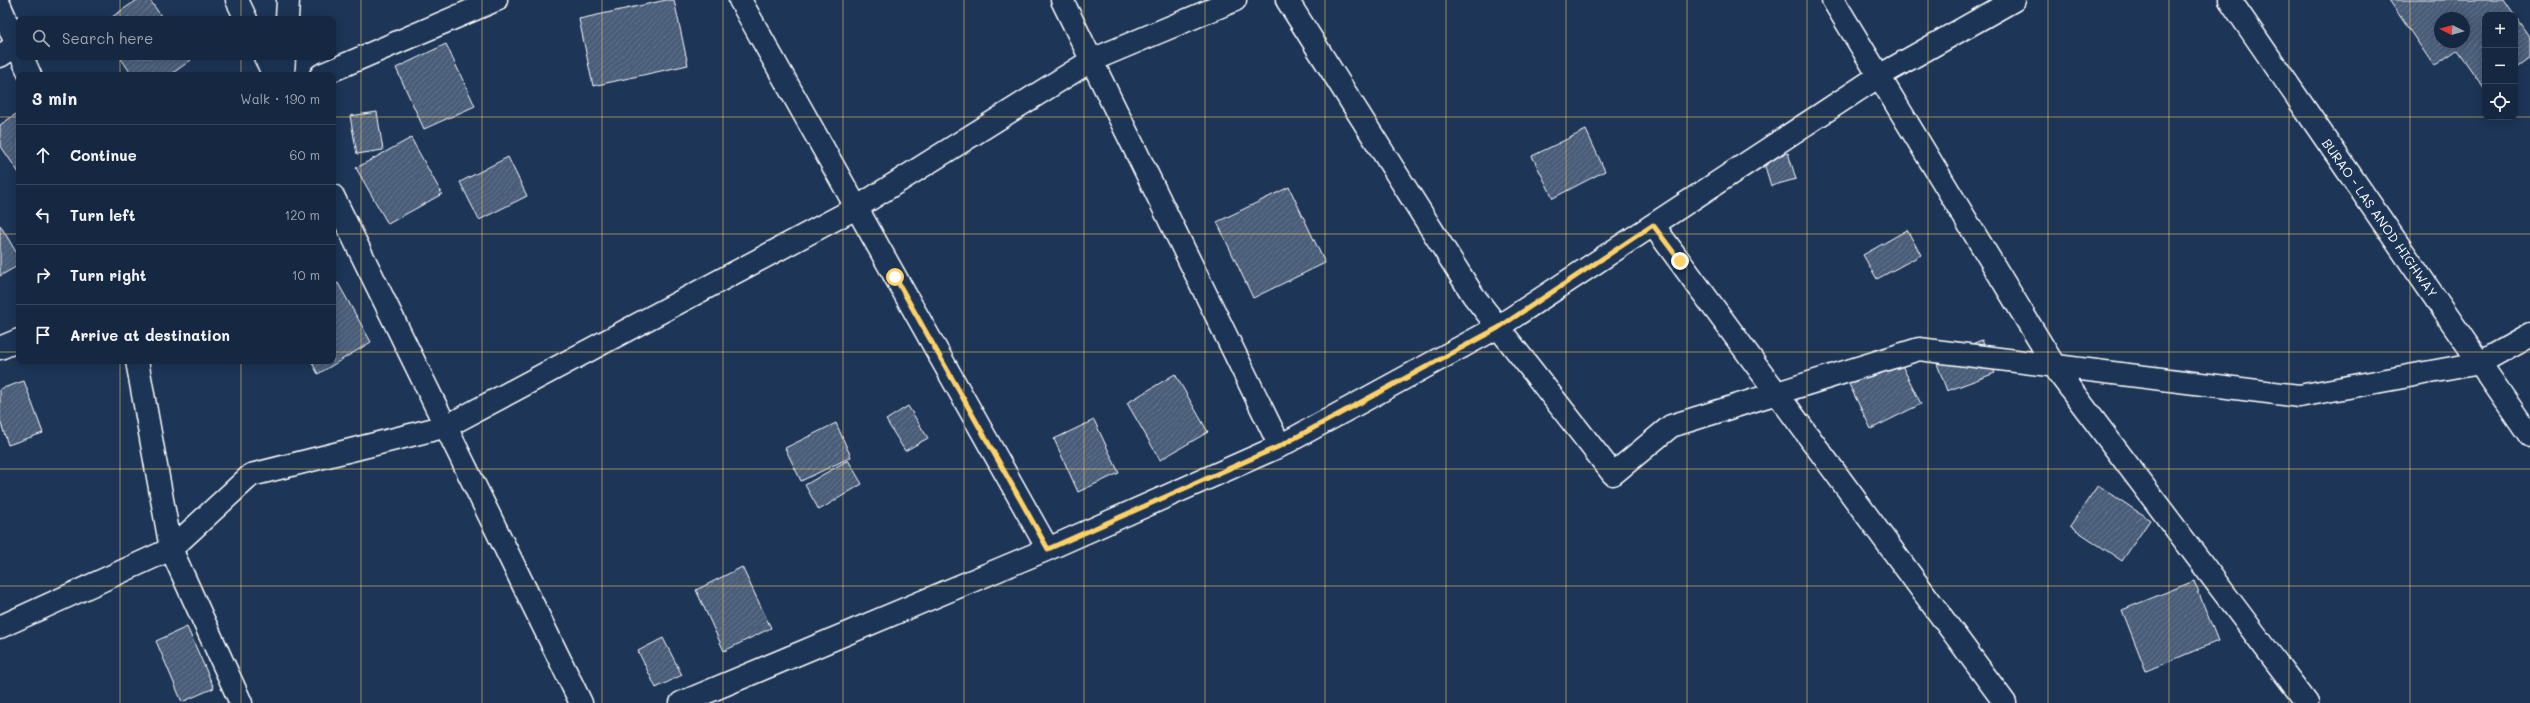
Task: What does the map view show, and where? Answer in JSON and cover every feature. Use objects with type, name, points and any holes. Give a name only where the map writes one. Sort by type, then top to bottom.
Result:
[{"type":"main road","points":[[237,0],[245,16]]},
{"type":"main road","points":[[287,16],[288,0]]},
{"type":"main road","points":[[328,72],[496,0]]},
{"type":"main road","points":[[740,0],[1048,549]]},
{"type":"main road","points":[[1062,0],[1280,446]]},
{"type":"main road","points":[[0,627],[171,549],[251,475],[447,426],[856,208],[1092,60],[1236,0]]},
{"type":"main road","points":[[1286,0],[1473,295],[1613,474],[1671,426],[1919,349],[2299,396],[2480,363],[2530,335]]},
{"type":"main road","points":[[1833,0],[2054,366],[2307,703]]},
{"type":"main road","points":[[681,703],[1048,549],[1280,446],[1498,328],[1879,76],[2014,0]]},
{"type":"main road","name":"BURAO - LAS ANOD HIGHWAY","points":[[2230,0],[2530,436]]},
{"type":"main road","points":[[0,6],[14,52]]},
{"type":"main road","points":[[20,60],[28,72]]},
{"type":"main road","points":[[266,60],[272,72]]},
{"type":"main road","points":[[283,72],[284,60]]},
{"type":"main road","points":[[336,202],[447,426],[581,703]]},
{"type":"main road","points":[[1653,225],[2005,703]]},
{"type":"main road","points":[[0,348],[16,341]]},
{"type":"main road","points":[[138,364],[171,549],[241,703]]},
{"type":"building","points":[[137,0],[150,0],[161,16],[113,16]]},
{"type":"building","points":[[666,0],[674,0],[688,65],[593,86],[579,19]]},
{"type":"building","points":[[2389,0],[2504,0],[2512,12],[2482,12],[2482,86],[2457,50],[2434,66]]},
{"type":"building","points":[[2518,20],[2530,38],[2530,58],[2518,67]]},
{"type":"building","points":[[446,44],[475,106],[424,129],[396,68]]},
{"type":"building","points":[[122,60],[191,60],[174,72],[130,72]]},
{"type":"building","points":[[377,112],[383,150],[357,154],[350,116]]},
{"type":"building","points":[[16,114],[16,169],[0,145],[0,125]]},
{"type":"building","points":[[1586,130],[1605,171],[1553,198],[1532,156]]},
{"type":"building","points":[[411,138],[442,194],[388,224],[356,168]]},
{"type":"building","points":[[1788,153],[1796,179],[1771,186],[1763,160]]},
{"type":"building","points":[[508,157],[527,196],[479,220],[460,182]]},
{"type":"building","points":[[1289,187],[1325,263],[1253,298],[1217,222]]},
{"type":"building","points":[[0,225],[16,252],[16,267],[0,276]]},
{"type":"building","points":[[1907,230],[1921,255],[1877,279],[1863,255]]},
{"type":"building","points":[[338,283],[371,342],[336,363],[336,284]]},
{"type":"building","points":[[1982,340],[1995,373],[1947,391],[1935,358]]},
{"type":"building","points":[[1892,345],[1921,404],[1871,429],[1842,370]]},
{"type":"building","points":[[313,364],[335,364],[318,374]]},
{"type":"building","points":[[1175,374],[1208,432],[1160,460],[1127,403]]},
{"type":"building","points":[[24,381],[43,433],[8,445],[0,420],[0,389]]},
{"type":"building","points":[[908,406],[928,438],[905,451],[886,420]]},
{"type":"building","points":[[1094,420],[1119,473],[1078,492],[1054,439]]},
{"type":"building","points":[[836,423],[851,457],[801,481],[785,448]]},
{"type":"building","points":[[848,460],[862,484],[819,510],[805,485]]},
{"type":"building","points":[[2098,485],[2150,520],[2122,561],[2070,526]]},
{"type":"building","points":[[742,567],[771,628],[724,651],[696,590]]},
{"type":"building","points":[[2194,581],[2218,641],[2146,671],[2122,610]]},
{"type":"building","points":[[187,627],[214,688],[182,702],[156,641]]},
{"type":"building","points":[[663,638],[682,675],[656,688],[638,651]]},
{"type":"route","points":[[895,277],[1048,549],[1280,446],[1498,328],[1653,225],[1680,261]]}]
